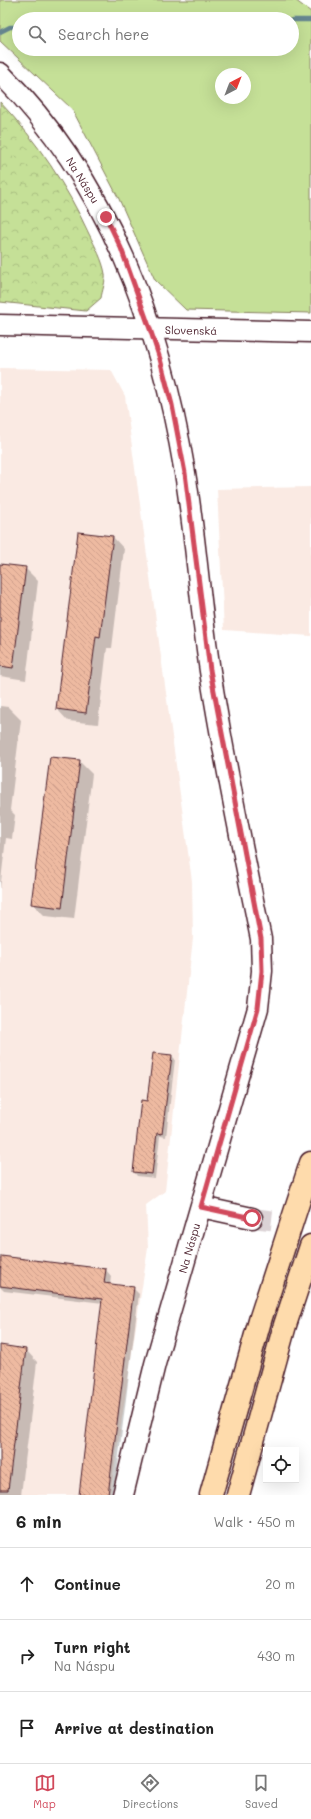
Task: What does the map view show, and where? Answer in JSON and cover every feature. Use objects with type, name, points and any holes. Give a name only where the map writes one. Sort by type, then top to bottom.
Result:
[{"type":"highway","points":[[211,1495],[259,1324],[311,1163]]},
{"type":"highway","points":[[238,1495],[285,1325],[311,1246]]},
{"type":"street","name":"Na Náspu","points":[[4,77],[54,136],[89,188],[121,248],[160,359],[172,405],[185,473],[210,670],[261,939],[262,979],[258,1008],[155,1364],[123,1495]]},
{"type":"street","name":"Slovenská","points":[[0,325],[311,332]]},
{"type":"street","points":[[201,1207],[252,1218]]},
{"type":"shaded area","points":[[0,368],[111,370],[125,396],[192,881],[193,938],[165,1191],[146,1205],[148,1248],[110,1495],[0,1495]]},
{"type":"shaded area","points":[[311,487],[311,636],[224,630],[217,489]]},
{"type":"green space","points":[[0,0],[295,0],[311,12],[311,313],[186,310],[155,280],[119,199],[72,109],[16,56],[299,56],[299,12],[12,12],[12,52],[0,41]]},
{"type":"green space","points":[[0,102],[39,148],[61,181],[101,259],[105,277],[101,298],[86,311],[0,302]]},
{"type":"building","points":[[78,532],[113,536],[100,637],[96,636],[86,713],[56,709]]},
{"type":"building","points":[[0,564],[26,567],[13,668],[0,666]]},
{"type":"building","points":[[50,757],[80,760],[62,908],[31,904]]},
{"type":"building","points":[[153,1053],[172,1055],[162,1134],[157,1133],[152,1174],[133,1172],[141,1100],[147,1101]]},
{"type":"building","points":[[1,1256],[106,1269],[104,1283],[134,1287],[108,1495],[79,1495],[102,1299],[0,1286]]},
{"type":"building","points":[[0,1345],[26,1349],[8,1490],[0,1490]]},
{"type":"waterway","points":[[299,20],[311,20]]},
{"type":"waterway","points":[[0,32],[12,27]]},
{"type":"tunnel","points":[[252,1218],[311,1225]]},
{"type":"route","points":[[106,217],[121,248],[150,329],[160,359],[172,405],[185,473],[198,564],[210,670],[261,939],[262,971],[258,1008],[201,1207],[252,1218]]}]
